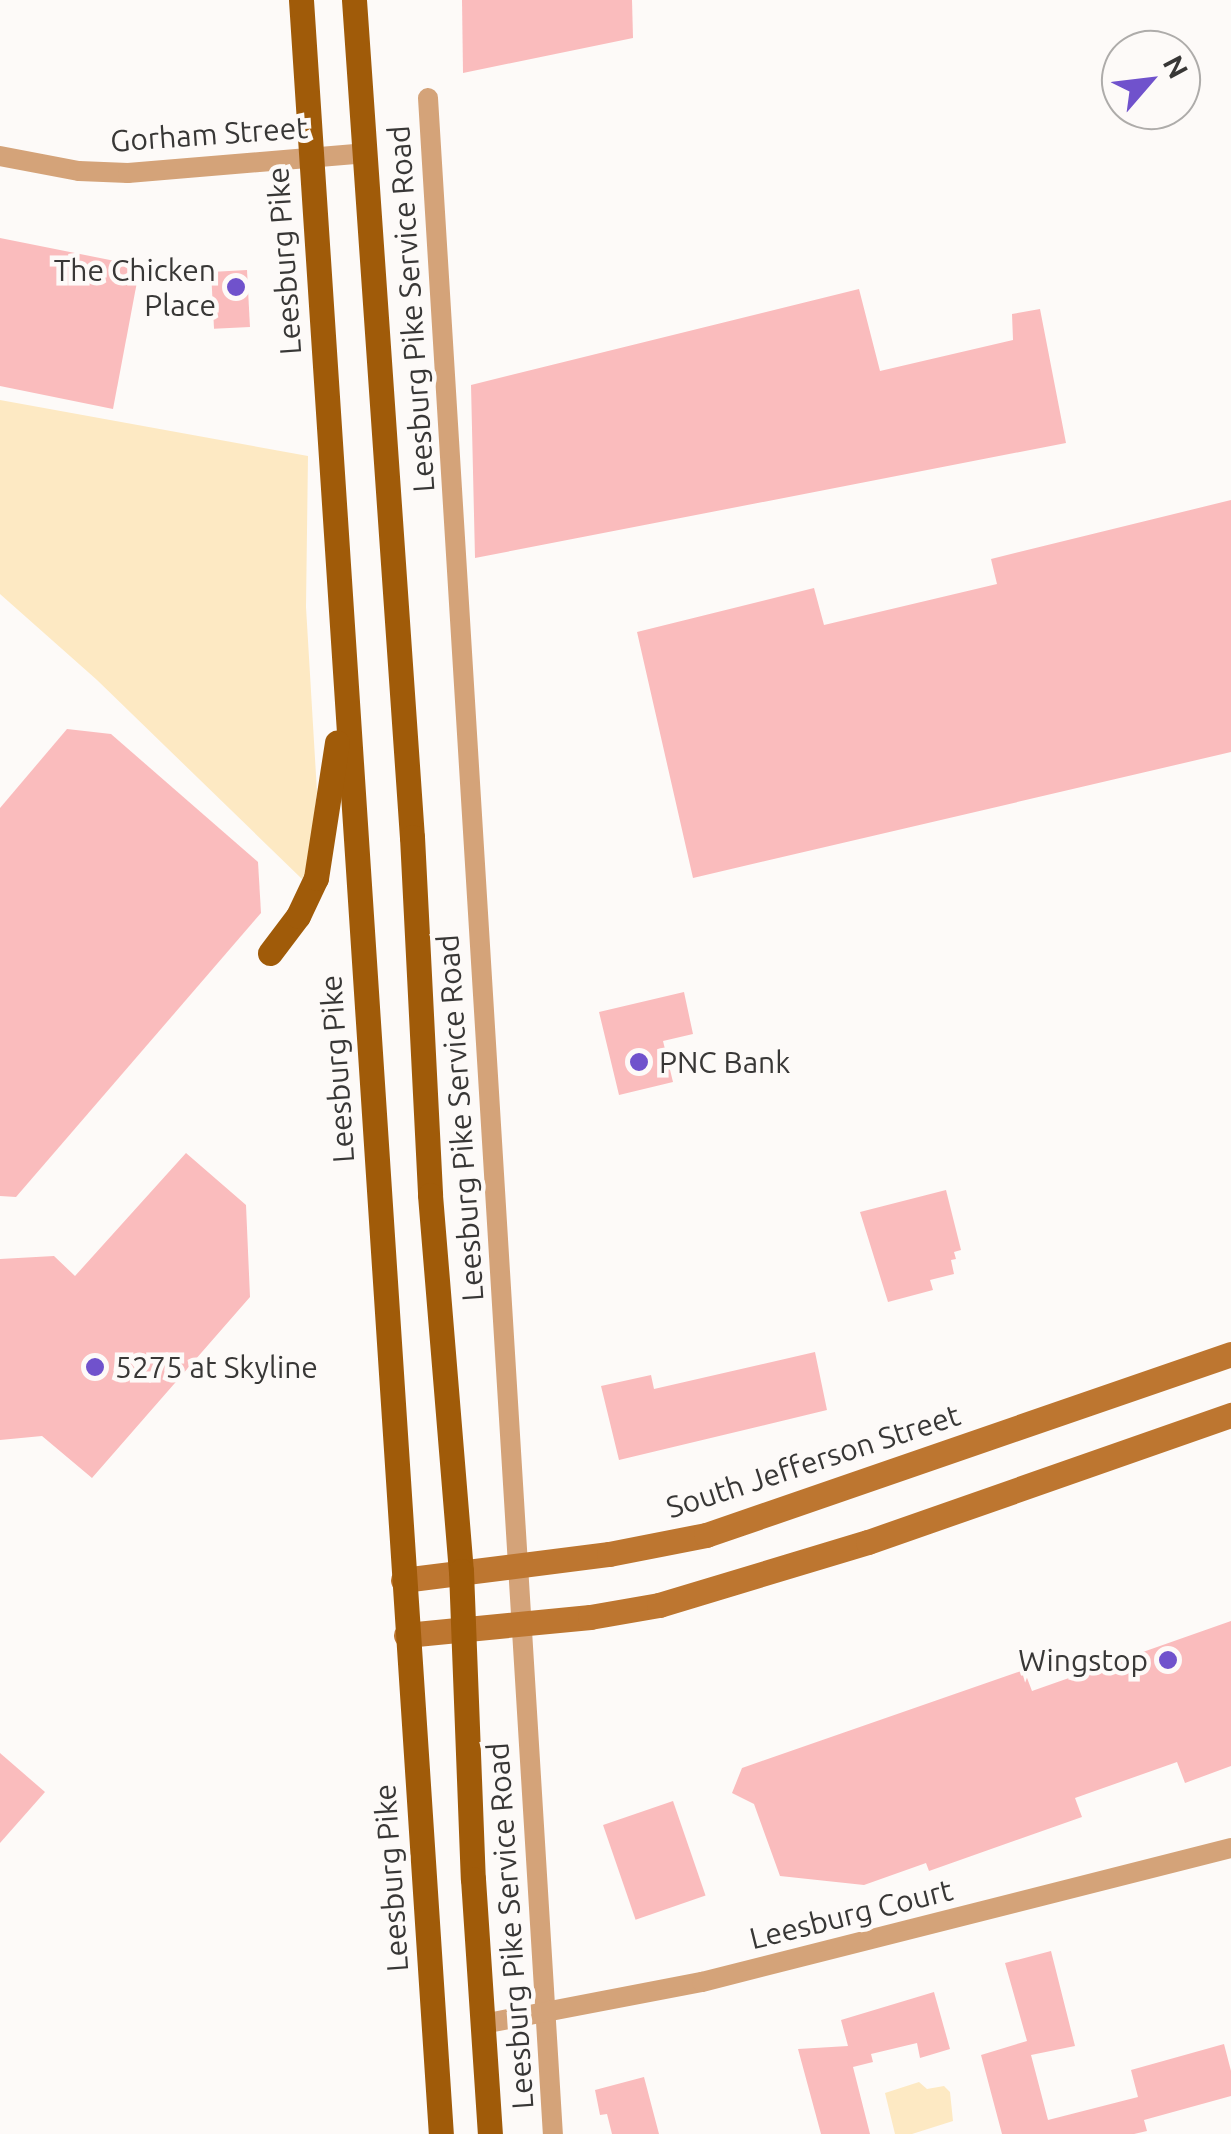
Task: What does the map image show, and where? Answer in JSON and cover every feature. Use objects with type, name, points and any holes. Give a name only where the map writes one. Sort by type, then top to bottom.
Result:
[{"type":"main road","name":"Leesburg Pike","points":[[301,0],[406,1635],[442,2134]]},
{"type":"main road","points":[[354,0],[412,837],[430,1195],[460,1572],[490,2134]]},
{"type":"main road","points":[[270,953],[298,916],[316,878],[345,688]]},
{"type":"street","name":"Leesburg Pike Service Road","points":[[428,98],[553,2134]]},
{"type":"street","name":"Gorham Street","points":[[0,156],[79,170],[128,173],[364,153]]},
{"type":"street","name":"South Jefferson Street","points":[[403,1580],[609,1554],[706,1535],[1231,1354]]},
{"type":"street","points":[[406,1635],[659,1605],[746,1582],[1231,1415]]},
{"type":"street","name":"Leesburg Court","points":[[482,2024],[702,1982],[1231,1848]]},
{"type":"shaded area","points":[[0,400],[308,456],[306,607],[317,792],[308,867],[302,879],[97,680],[0,594]]},
{"type":"shaded area","points":[[919,2082],[927,2089],[944,2086],[950,2092],[953,2121],[912,2134],[895,2134],[885,2093]]},
{"type":"building","points":[[462,0],[632,0],[633,38],[463,73]]},
{"type":"building","points":[[0,238],[140,266],[113,409],[0,386]]},
{"type":"building","points":[[247,270],[250,327],[214,329],[211,272]]},
{"type":"building","points":[[859,289],[880,371],[1013,340],[1012,314],[1040,309],[1066,443],[475,558],[471,385]]},
{"type":"building","points":[[1231,500],[1231,752],[693,878],[637,632],[814,588],[824,625],[997,584],[991,559]]},
{"type":"building","points":[[67,729],[111,734],[258,862],[261,913],[16,1197],[0,1196],[0,808]]},
{"type":"building","name":"PNC Bank","points":[[684,992],[693,1034],[663,1041],[673,1082],[619,1095],[599,1012]]},
{"type":"building","name":"5275 at Skyline","points":[[186,1153],[246,1205],[250,1297],[92,1478],[42,1436],[0,1440],[0,1259],[54,1256],[75,1276]]},
{"type":"building","points":[[946,1190],[961,1250],[954,1252],[956,1259],[951,1260],[954,1274],[930,1280],[933,1290],[888,1302],[860,1212]]},
{"type":"building","points":[[815,1352],[827,1410],[619,1460],[601,1386],[651,1375],[654,1389]]},
{"type":"building","points":[[1231,1621],[1231,1766],[1185,1783],[1177,1762],[1075,1798],[1082,1817],[929,1871],[926,1863],[864,1885],[780,1876],[754,1804],[732,1793],[742,1768],[1024,1670],[1032,1691]]},
{"type":"building","points":[[0,1753],[45,1792],[0,1843]]},
{"type":"building","points":[[673,1801],[706,1896],[636,1920],[603,1825]]},
{"type":"building","points":[[1051,1951],[1075,2046],[1031,2055],[1048,2120],[1138,2097],[1131,2070],[1224,2044],[1231,2071],[1231,2096],[1144,2120],[1147,2131],[1134,2134],[1002,2134],[981,2055],[1027,2041],[1005,1963]]},
{"type":"building","points":[[934,1992],[950,2049],[920,2058],[917,2043],[871,2054],[873,2062],[853,2067],[870,2134],[821,2134],[798,2049],[848,2046],[841,2020]]},
{"type":"building","points":[[644,2077],[659,2134],[612,2134],[607,2114],[600,2115],[595,2090]]},
{"type":"place","name":"The Chicken Place","points":[[236,287]]},
{"type":"place","name":"PNC Bank","points":[[639,1062]]},
{"type":"place","name":"5275 at Skyline","points":[[95,1367]]},
{"type":"place","name":"Wingstop","points":[[1168,1660]]}]
